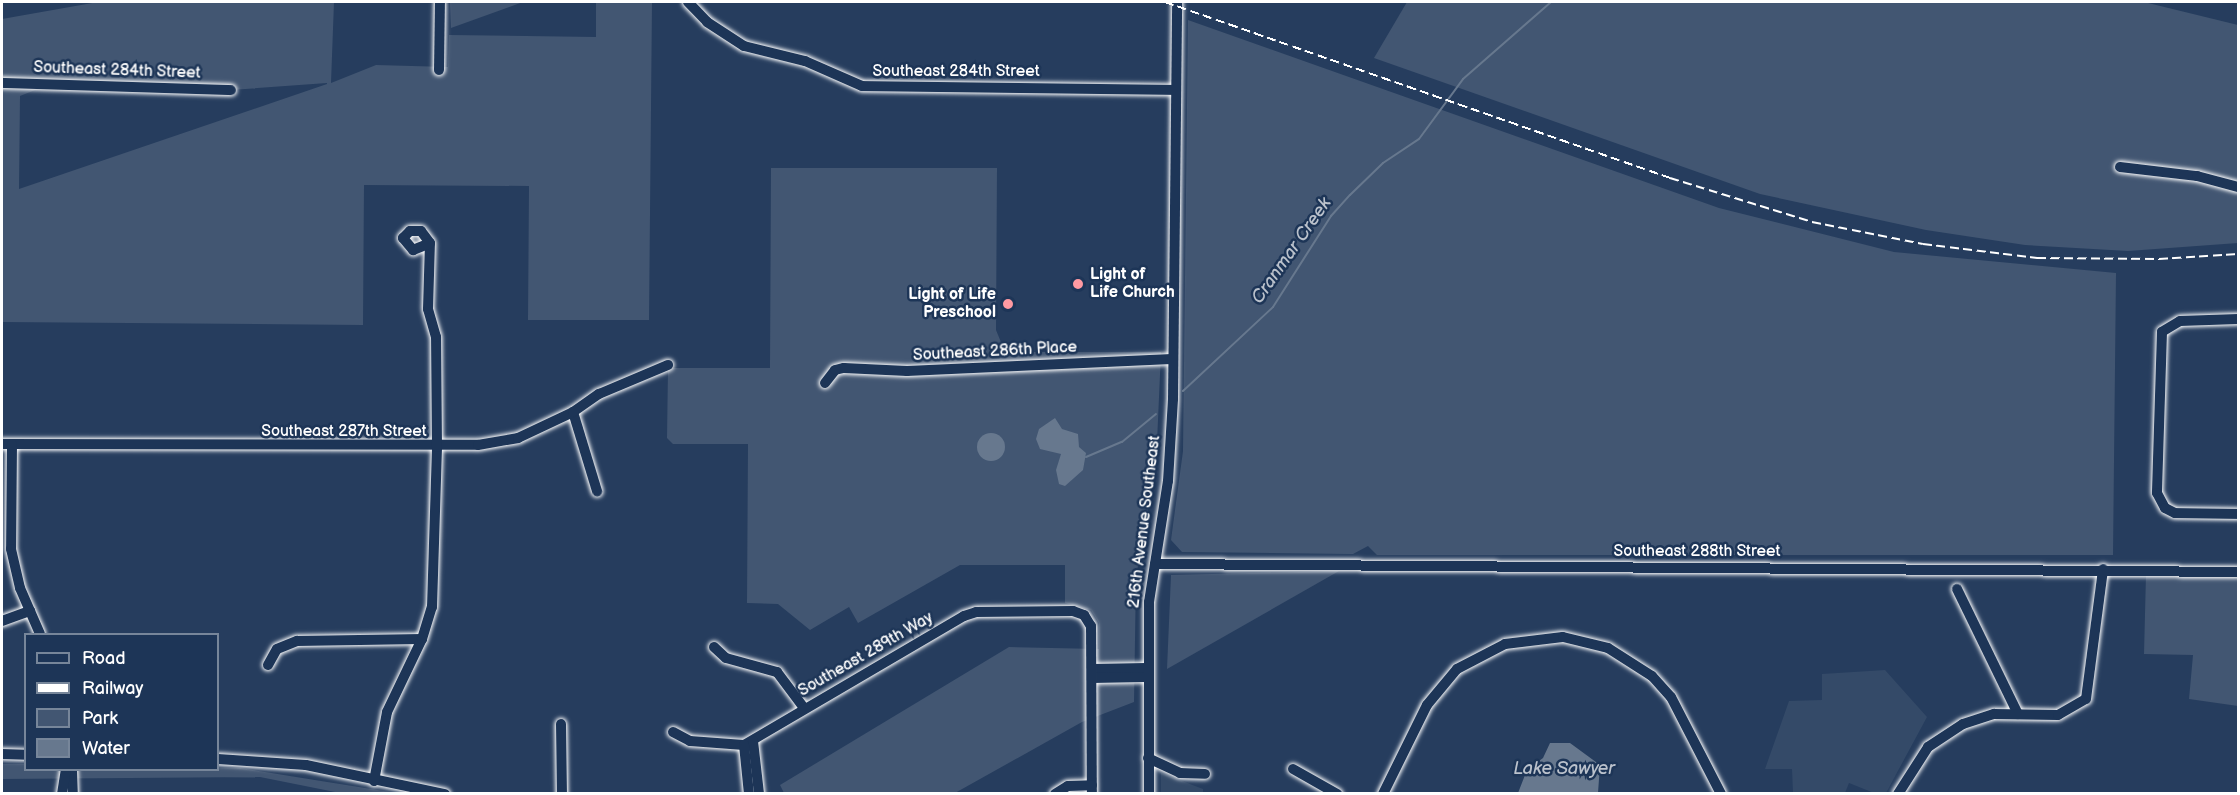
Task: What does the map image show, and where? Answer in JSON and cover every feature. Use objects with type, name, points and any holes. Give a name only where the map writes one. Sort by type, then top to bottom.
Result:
[{"type":"street","points":[[439,70],[440,2]]},
{"type":"street","name":"Southeast 284th Street","points":[[688,2],[707,22],[744,46],[805,61],[862,86],[1176,90]]},
{"type":"street","name":"216th Avenue Southeast","points":[[1149,794],[1146,673],[1155,564],[1172,442],[1177,2]]},
{"type":"street","name":"Southeast 284th Street","points":[[2,83],[231,90]]},
{"type":"street","points":[[2120,167],[2197,176],[2238,187]]},
{"type":"street","points":[[374,781],[387,712],[422,639],[432,607],[437,447],[436,337],[428,309],[430,243]]},
{"type":"street","points":[[2238,319],[2180,321],[2167,326],[2159,338],[2157,493],[2164,508],[2238,514]]},
{"type":"street","name":"Southeast 286th Place","points":[[825,383],[835,370],[844,368],[907,371],[1172,359]]},
{"type":"street","name":"Southeast 287th Street","points":[[7,444],[437,447],[518,438],[573,412],[599,394],[668,365]]},
{"type":"street","points":[[573,412],[597,491]]},
{"type":"street","points":[[7,444],[11,549],[30,611],[40,633]]},
{"type":"street","name":"Southeast 288th Street","points":[[1155,564],[2103,569],[2238,572]]},
{"type":"street","points":[[1898,794],[1928,747],[1963,723],[1986,715],[2058,715],[2077,708],[2090,690],[2103,569]]},
{"type":"street","points":[[1957,590],[2018,714]]},
{"type":"street","points":[[2,621],[30,611]]},
{"type":"street","name":"Southeast 289th Way","points":[[748,743],[804,708],[976,612],[1073,611],[1084,615],[1091,626],[1092,673]]},
{"type":"street","points":[[1383,794],[1400,753],[1445,679],[1477,656],[1525,639],[1563,637],[1593,642],[1652,676],[1671,697],[1721,794]]},
{"type":"street","points":[[268,665],[276,649],[297,641],[422,639]]},
{"type":"street","points":[[714,647],[726,658],[777,672],[804,708]]},
{"type":"street","points":[[1055,794],[1067,786],[1092,789],[1092,673],[1146,673]]},
{"type":"street","points":[[561,724],[562,794]]},
{"type":"street","points":[[673,732],[690,741],[748,743]]},
{"type":"street","points":[[748,743],[749,794]]},
{"type":"street","points":[[748,743],[759,794]]},
{"type":"street","points":[[2,754],[24,755]]},
{"type":"street","points":[[1148,758],[1180,773],[1205,774]]},
{"type":"street","points":[[219,759],[297,763],[374,781],[446,794]]},
{"type":"street","points":[[1293,769],[1337,794]]},
{"type":"street","points":[[62,794],[66,771]]},
{"type":"street","points":[[72,771],[74,794]]},
{"type":"shaded area","points":[[1885,670],[1927,717],[1886,793],[1874,793],[1849,783],[1845,793],[1793,793],[1792,769],[1765,769],[1789,701],[1822,700],[1822,674]]},
{"type":"shaded area","points":[[1161,773],[1203,789],[1203,793],[1161,793]]},
{"type":"green space","points":[[98,2],[334,2],[331,83],[376,65],[448,67],[449,35],[596,37],[596,2],[652,2],[649,320],[528,320],[529,186],[364,185],[363,325],[2,322],[2,19]],"holes":[[[50,84],[231,90],[327,84],[19,189],[20,96]]]},
{"type":"green space","points":[[450,2],[523,2],[451,28]]},
{"type":"green space","points":[[1407,2],[2144,2],[2238,25],[2238,243],[2128,251],[2025,245],[1926,230],[1760,194],[1374,58]]},
{"type":"green space","points":[[1188,20],[1719,208],[1894,252],[2116,273],[2113,555],[1377,555],[1368,546],[1353,554],[1182,552],[1171,540],[1183,451]]},
{"type":"green space","points":[[771,168],[997,168],[996,330],[1005,352],[1161,352],[1156,465],[1136,577],[1134,702],[1082,722],[955,793],[784,793],[780,785],[1009,647],[1099,649],[1099,623],[1091,610],[1065,603],[1065,565],[960,565],[858,623],[849,607],[810,630],[778,604],[747,603],[748,444],[673,444],[667,438],[668,368],[770,368]]},
{"type":"green space","points":[[1339,571],[1167,669],[1171,575]]},
{"type":"green space","points":[[2146,574],[2238,575],[2238,706],[2189,699],[2193,655],[2144,654]]},
{"type":"green space","points":[[2,764],[24,764],[24,771],[219,771],[219,768],[240,768],[396,793],[340,793],[260,777],[2,779]]},
{"type":"water","points":[[1055,418],[1062,429],[1078,434],[1079,447],[1086,453],[1083,470],[1065,486],[1059,484],[1056,470],[1061,454],[1040,449],[1036,439],[1039,429]]},
{"type":"water","points":[[991,433],[1001,437],[1005,447],[1001,457],[991,461],[981,457],[977,447],[981,437]]},
{"type":"water","name":"Lake Sawyer","points":[[1550,743],[1570,743],[1600,765],[1598,793],[1518,793],[1527,770],[1543,758]]},
{"type":"waterway","name":"Cranmar Creek","points":[[1183,391],[1273,307],[1331,216],[1350,195],[1383,163],[1419,139],[1463,79],[1551,2]]},
{"type":"waterway","name":"Cranmar Creek","points":[[1086,457],[1122,442],[1156,414]]},
{"type":"railway","points":[[1165,2],[1670,178],[1812,222],[1923,244],[2037,258],[2159,259],[2238,254]]},
{"type":"place","name":"Light of Life Church","points":[[1078,284]]},
{"type":"place","name":"Light of Life Preschool","points":[[1008,304]]}]
